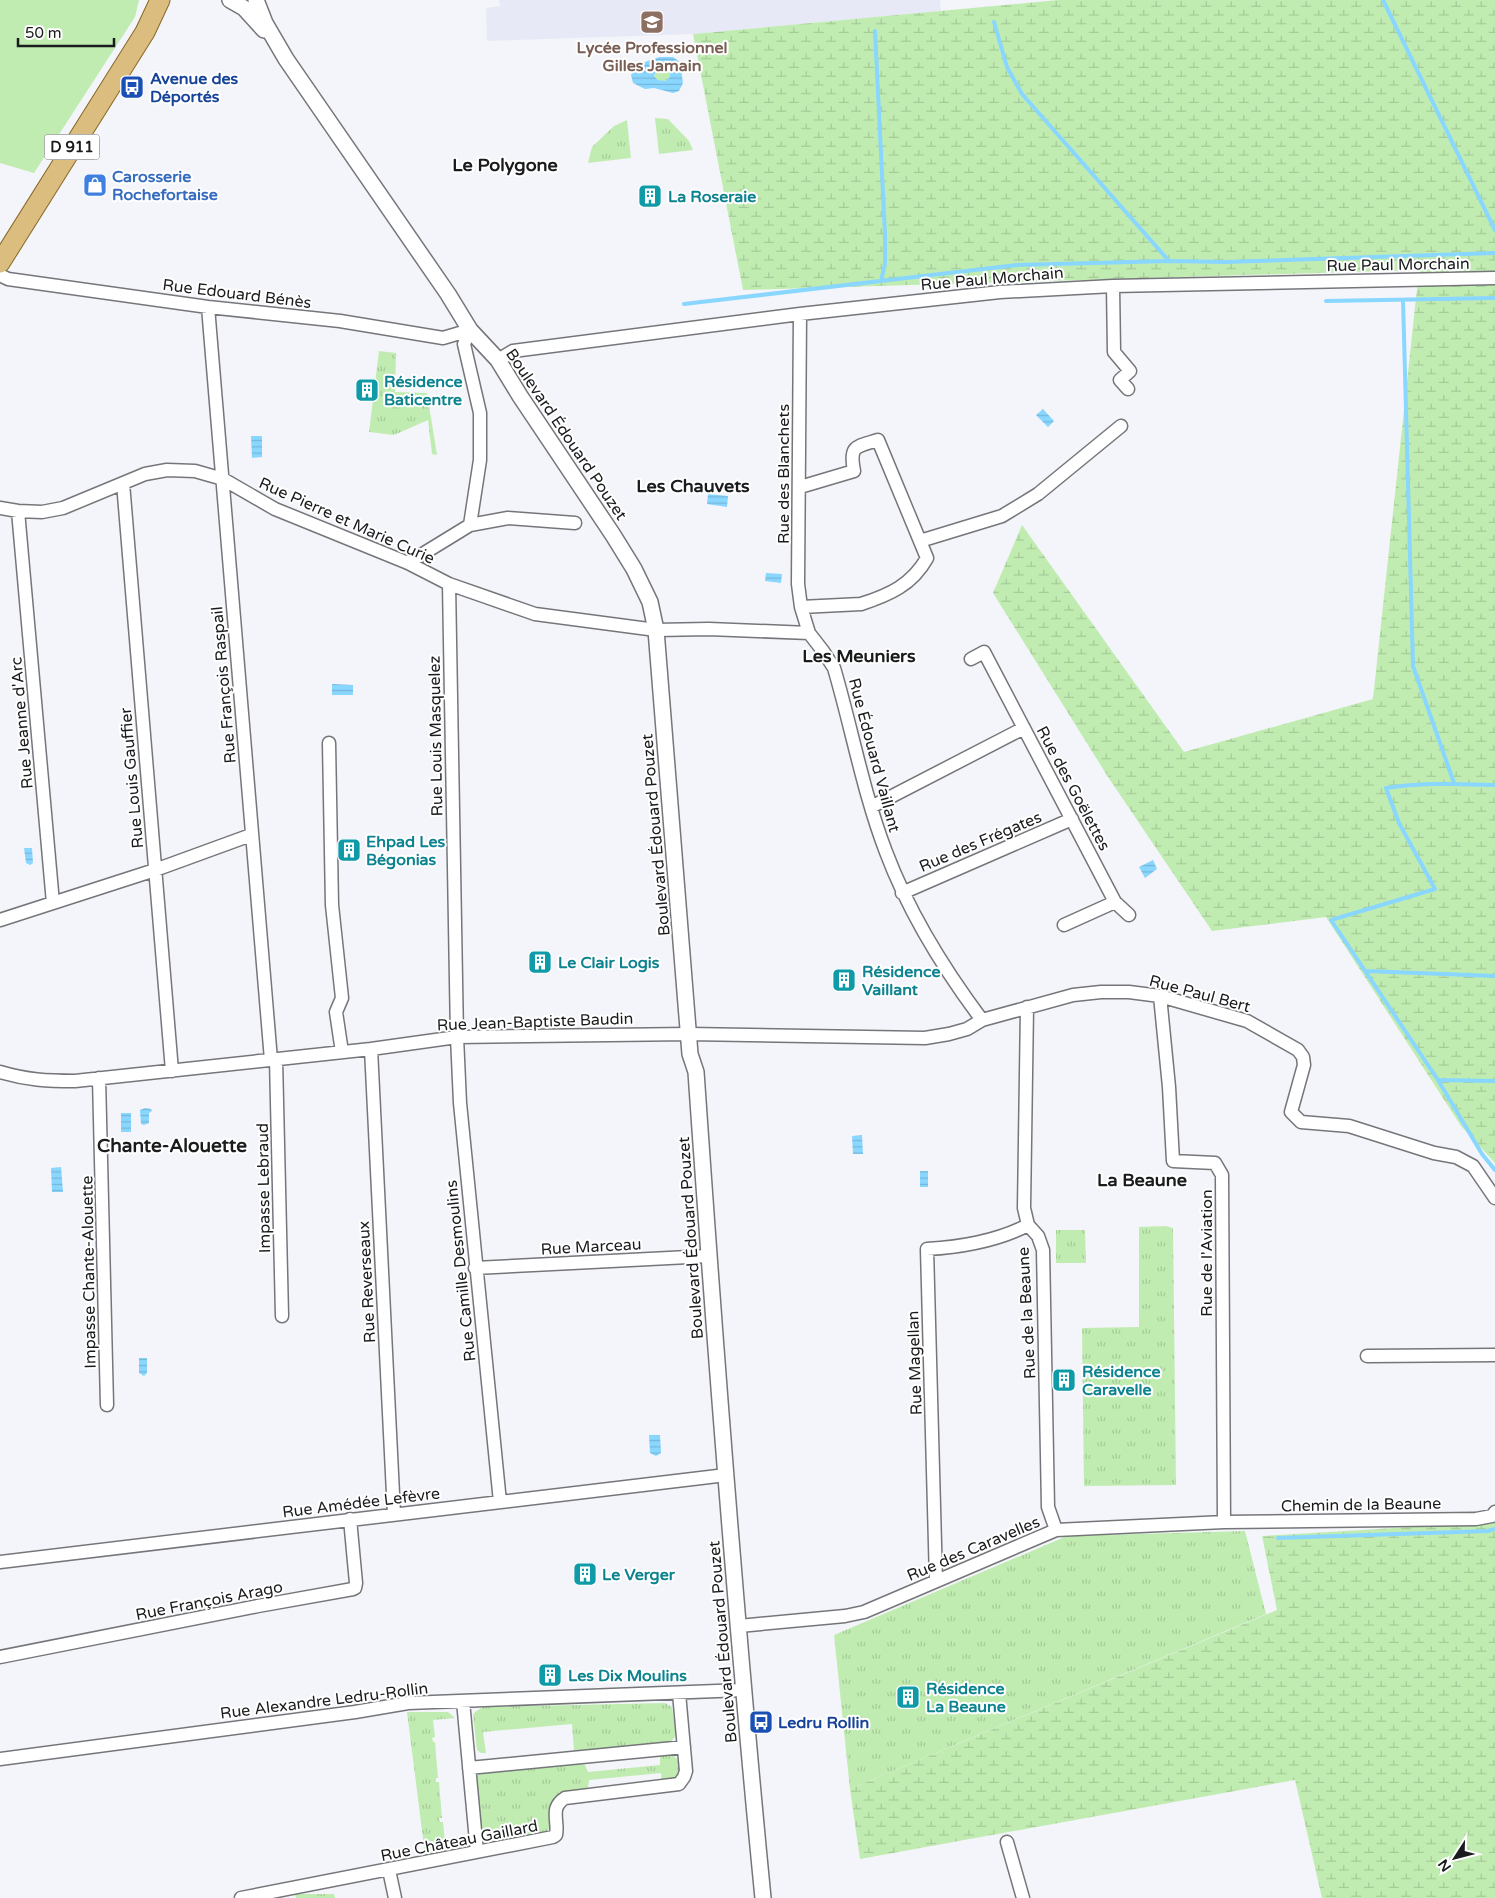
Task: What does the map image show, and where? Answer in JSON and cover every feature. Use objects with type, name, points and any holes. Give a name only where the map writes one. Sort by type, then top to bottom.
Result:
[{"type":"main road","name":"D 911","points":[[0,262],[145,32],[160,0]]},
{"type":"main road","name":"D 911","points":[[145,32],[176,0]]},
{"type":"street","name":"Boulevard Édouard Pouzet","points":[[230,0],[244,8],[261,26],[286,59],[451,299],[470,330],[498,360],[613,535],[634,569],[650,602],[656,630],[690,1054],[696,1072],[708,1256],[743,1690],[763,1898]]},
{"type":"street","name":"Boulevard Édouard Pouzet","points":[[256,0],[265,23],[286,59]]},
{"type":"street","name":"Rue Edouard Bénès","points":[[0,275],[8,279],[208,307],[340,322],[443,338],[470,330]]},
{"type":"street","name":"Rue Paul Morchain","points":[[498,360],[513,351],[800,314],[1000,292],[1113,286],[1495,278]]},
{"type":"street","points":[[1113,286],[1114,352],[1130,371],[1120,380],[1128,389]]},
{"type":"street","name":"Rue François Raspail","points":[[208,307],[251,835],[274,1060]]},
{"type":"street","name":"Rue des Blanchets","points":[[800,314],[798,584],[801,607],[809,633]]},
{"type":"street","points":[[470,330],[464,344],[480,413],[480,460],[470,525]]},
{"type":"street","points":[[920,541],[1002,516],[1038,494],[1121,426]]},
{"type":"street","points":[[800,487],[854,471],[851,457],[852,451],[856,447],[878,440],[927,558],[923,566],[899,589],[861,604],[801,607]]},
{"type":"street","name":"Rue Pierre et Marie Curie","points":[[0,508],[42,512],[63,508],[145,474],[167,470],[196,471],[223,479],[275,509],[408,563],[449,584],[535,614],[656,630]]},
{"type":"street","name":"Rue Louis Gauffier","points":[[123,483],[172,1071]]},
{"type":"street","name":"Rue Jeanne d'Arc","points":[[18,511],[54,903]]},
{"type":"street","points":[[408,563],[470,525],[508,518],[575,523]]},
{"type":"street","name":"Rue Louis Masquelez","points":[[449,584],[457,1037]]},
{"type":"street","points":[[656,630],[709,629],[809,633]]},
{"type":"street","name":"Rue Édouard Vaillant","points":[[809,633],[823,650],[834,668],[871,807],[885,851],[902,893],[956,986],[982,1020]]},
{"type":"street","name":"Rue des Goëlettes","points":[[970,659],[984,652],[1115,902],[1129,915]]},
{"type":"street","points":[[871,807],[1024,728]]},
{"type":"street","points":[[329,743],[332,905],[342,998],[336,1012],[342,1052]]},
{"type":"street","name":"Rue des Frégates","points":[[902,893],[1072,820]]},
{"type":"street","points":[[0,920],[154,870],[251,835]]},
{"type":"street","points":[[1064,925],[1115,902]]},
{"type":"street","name":"Rue Paul Bert","points":[[982,1020],[1073,996],[1101,992],[1129,992],[1160,996],[1247,1021],[1298,1050],[1304,1057],[1304,1065],[1291,1112],[1300,1122],[1349,1126],[1434,1153],[1456,1157],[1473,1166],[1495,1198]]},
{"type":"street","name":"Rue de l'Aviation","points":[[1160,996],[1169,1087],[1172,1161],[1215,1164],[1222,1175],[1224,1522]]},
{"type":"street","name":"Rue de la Beaune","points":[[1027,1007],[1024,1208],[1028,1225],[1038,1236],[1043,1250],[1048,1507],[1056,1530]]},
{"type":"street","name":"Rue Jean-Baptiste Baudin","points":[[0,1072],[21,1079],[37,1081],[99,1078],[371,1049],[457,1037],[689,1034],[926,1038],[967,1029],[982,1020]]},
{"type":"street","name":"Rue Camille Desmoulins","points":[[457,1037],[460,1104],[475,1268],[500,1502]]},
{"type":"street","name":"Rue Reverseaux","points":[[371,1049],[394,1514]]},
{"type":"street","name":"Impasse Lebraud","points":[[274,1060],[282,1316]]},
{"type":"street","name":"Impasse Chante-Alouette","points":[[99,1078],[107,1405]]},
{"type":"street","name":"Rue Magellan","points":[[936,1581],[927,1250],[962,1247],[1015,1232],[1028,1225]]},
{"type":"street","name":"Rue Marceau","points":[[475,1268],[708,1256]]},
{"type":"street","points":[[1367,1356],[1495,1355]]},
{"type":"street","name":"Rue Amédée Lefèvre","points":[[0,1562],[726,1475]]},
{"type":"street","name":"Chemin de la Beaune","points":[[1224,1522],[1476,1519],[1492,1516],[1495,1512]]},
{"type":"street","name":"Rue François Arago","points":[[0,1657],[258,1606],[353,1590],[356,1583],[350,1519]]},
{"type":"street","name":"Rue des Caravelles","points":[[739,1626],[845,1616],[864,1612],[1056,1530],[1224,1522]]},
{"type":"street","name":"Rue Alexandre Ledru-Rollin","points":[[0,1759],[355,1712],[408,1703],[743,1690]]},
{"type":"street","name":"Rue Château Gaillard","points":[[240,1898],[268,1896],[553,1837],[556,1835],[557,1830],[555,1810],[560,1801],[565,1798],[679,1784],[686,1771],[679,1692]]},
{"type":"street","points":[[463,1701],[477,1852]]},
{"type":"street","points":[[469,1768],[684,1747]]},
{"type":"street","points":[[1007,1842],[1023,1898]]},
{"type":"street","points":[[389,1870],[394,1898]]},
{"type":"shaded area","name":"Lycée Professionnel Gilles Jamain","points":[[499,0],[940,0],[941,11],[693,34],[487,41],[486,8],[500,6]]},
{"type":"green space","points":[[0,0],[139,0],[135,17],[34,173],[0,163]]},
{"type":"green space","points":[[1058,0],[1495,0],[1495,1163],[1461,1126],[1326,917],[1212,931],[1108,777],[993,593],[1022,525],[1184,752],[1373,699],[1419,270],[743,290],[693,34]]},
{"type":"green space","points":[[661,66],[667,66],[670,70],[670,77],[665,81],[658,80],[654,76],[657,69]]},
{"type":"green space","points":[[655,118],[668,119],[689,141],[693,150],[659,154]]},
{"type":"green space","points":[[627,120],[631,158],[588,163],[592,147],[614,126]]},
{"type":"green space","points":[[379,351],[396,353],[395,392],[427,393],[437,455],[432,454],[428,420],[394,435],[369,432]]},
{"type":"green space","points":[[1166,1226],[1173,1228],[1176,1485],[1084,1486],[1082,1328],[1139,1327],[1139,1227]]},
{"type":"green space","points":[[1056,1230],[1085,1230],[1086,1263],[1056,1263]]},
{"type":"green space","points":[[1495,1518],[1495,1898],[1322,1898],[1295,1780],[860,1859],[850,1789],[1277,1610],[1262,1536],[1494,1522]]},
{"type":"green space","points":[[1245,1531],[1266,1614],[850,1789],[834,1635],[1067,1536]]},
{"type":"green space","points":[[665,1703],[672,1707],[676,1735],[671,1742],[667,1743],[574,1751],[572,1724],[483,1732],[486,1753],[481,1753],[477,1750],[473,1715],[483,1707]]},
{"type":"green space","points":[[407,1712],[448,1712],[455,1718],[433,1720],[435,1737],[432,1738],[433,1742],[435,1742],[438,1778],[436,1778],[436,1782],[439,1782],[442,1818],[439,1818],[440,1822],[443,1822],[446,1851],[425,1854]]},
{"type":"green space","points":[[673,1755],[680,1762],[680,1777],[662,1783],[661,1773],[589,1780],[586,1789],[550,1813],[547,1832],[488,1844],[480,1838],[476,1777],[481,1772],[580,1763],[585,1765],[588,1772],[660,1765],[660,1756]]},
{"type":"green space","points":[[295,1894],[334,1894],[335,1898],[296,1898]]},
{"type":"water","points":[[660,57],[673,57],[680,62],[683,83],[679,91],[673,93],[654,88],[645,89],[633,83],[631,75],[636,68],[643,63]],"holes":[[[661,66],[667,66],[670,70],[670,77],[665,81],[658,80],[654,76],[657,69]]]},
{"type":"water","points":[[1043,409],[1054,421],[1048,427],[1036,415]]},
{"type":"water","points":[[251,436],[262,436],[262,457],[252,458]]},
{"type":"water","points":[[708,494],[728,496],[727,507],[707,504]]},
{"type":"water","points":[[766,573],[782,574],[781,583],[765,581]]},
{"type":"water","points":[[332,684],[353,685],[353,695],[332,695]]},
{"type":"water","points":[[24,848],[32,848],[33,863],[30,865],[26,863]]},
{"type":"water","points":[[1153,860],[1157,869],[1145,878],[1139,867]]},
{"type":"water","points":[[145,1108],[152,1111],[149,1113],[149,1123],[144,1125],[141,1124],[140,1110]]},
{"type":"water","points":[[121,1113],[131,1113],[131,1132],[121,1132]]},
{"type":"water","points":[[862,1135],[863,1154],[853,1154],[852,1136]]},
{"type":"water","points":[[61,1167],[63,1192],[52,1192],[51,1168]]},
{"type":"water","points":[[920,1171],[928,1171],[928,1187],[920,1187]]},
{"type":"water","points":[[139,1358],[147,1358],[147,1373],[144,1376],[139,1373]]},
{"type":"water","points":[[649,1435],[660,1435],[661,1453],[656,1456],[650,1453]]},
{"type":"waterway","points":[[1383,0],[1495,230]]},
{"type":"waterway","points":[[994,22],[1007,67],[1022,94],[1169,261]]},
{"type":"waterway","points":[[875,31],[885,235],[885,264],[881,281]]},
{"type":"waterway","points":[[684,304],[1017,265],[1169,261],[1225,262],[1495,253]]},
{"type":"waterway","points":[[1326,301],[1495,298]]},
{"type":"waterway","points":[[1403,300],[1413,666],[1454,783]]},
{"type":"waterway","points":[[1495,785],[1427,784],[1386,788],[1399,823],[1435,889],[1331,920],[1438,1080],[1482,1154],[1495,1170]]},
{"type":"waterway","points":[[1366,971],[1495,976]]},
{"type":"waterway","points":[[1438,1080],[1495,1081]]},
{"type":"waterway","points":[[1278,1538],[1488,1531],[1495,1529]]},
{"type":"place","name":"Lycée Professionnel Gilles Jamain","points":[[652,22]]},
{"type":"place","name":"Avenue des Déportés","points":[[132,87]]},
{"type":"place","name":"Carosserie Rochefortaise","points":[[95,185]]},
{"type":"place","name":"La Roseraie","points":[[650,196]]},
{"type":"place","name":"Résidence Baticentre","points":[[367,390]]},
{"type":"place","name":"Ehpad Les Bégonias","points":[[349,850]]},
{"type":"place","name":"Le Clair Logis","points":[[540,962]]},
{"type":"place","name":"Résidence Vaillant","points":[[844,980]]},
{"type":"place","name":"Résidence Caravelle","points":[[1064,1380]]},
{"type":"place","name":"Le Verger","points":[[585,1574]]},
{"type":"place","name":"Les Dix Moulins","points":[[550,1675]]},
{"type":"place","name":"Résidence La Beaune","points":[[908,1697]]},
{"type":"place","name":"Ledru Rollin","points":[[761,1722]]},
{"type":"district","name":"Le Polygone","points":[[505,165]]},
{"type":"district","name":"Les Chauvets","points":[[693,486]]},
{"type":"district","name":"Les Meuniers","points":[[859,656]]},
{"type":"district","name":"Chante-Alouette","points":[[172,1145]]},
{"type":"district","name":"La Beaune","points":[[1142,1180]]}]
